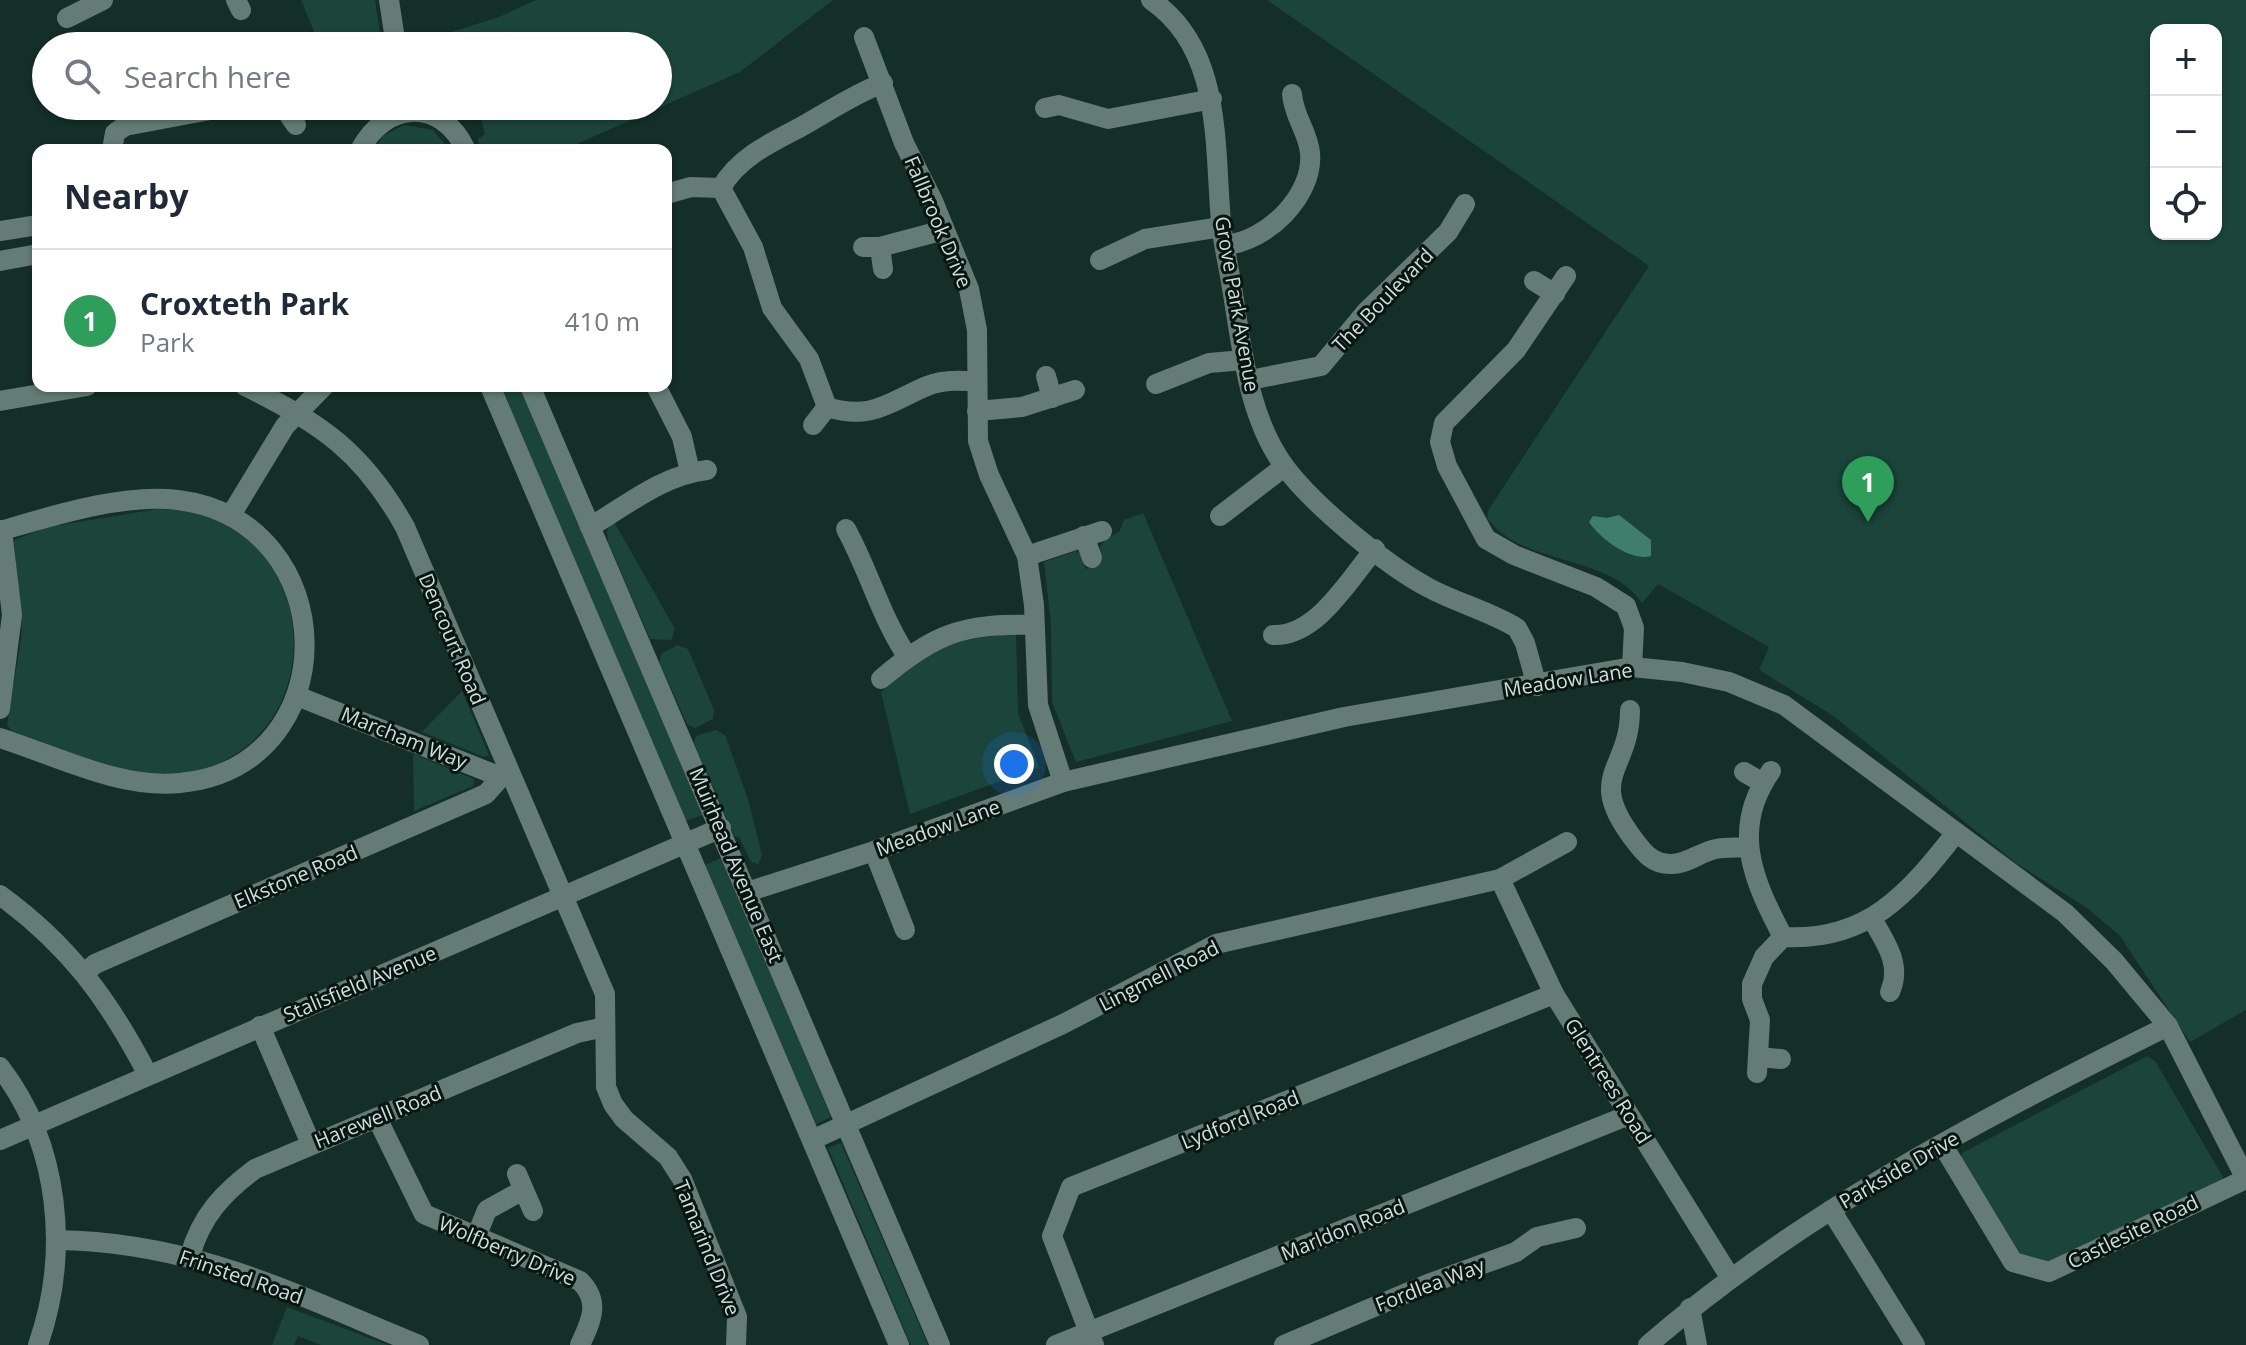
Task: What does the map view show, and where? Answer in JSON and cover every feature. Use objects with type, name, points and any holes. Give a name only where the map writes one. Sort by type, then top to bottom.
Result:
[{"type":"street","points":[[76,9],[103,0]]},
{"type":"street","points":[[389,0],[394,32]]},
{"type":"street","name":"Grove Park Avenue","points":[[1151,0],[1175,21],[1189,40],[1212,99],[1223,236],[1247,370],[1260,422],[1284,467],[1323,507],[1430,588],[1517,628],[1537,686]]},
{"type":"street","name":"Fallbrook Drive","points":[[864,37],[904,143],[944,230],[974,312],[981,455],[1027,556],[1038,705],[1063,782]]},
{"type":"street","points":[[721,188],[727,176],[757,150],[850,96],[883,83]]},
{"type":"street","points":[[1100,260],[1145,239],[1223,236],[1240,244],[1260,236],[1284,213],[1307,180],[1311,167],[1309,145],[1293,113],[1292,94]]},
{"type":"street","points":[[1045,108],[1059,105],[1108,119],[1212,99]]},
{"type":"street","points":[[113,144],[115,133],[125,126],[157,120]]},
{"type":"street","points":[[293,120],[296,125]]},
{"type":"street","points":[[364,144],[378,120]]},
{"type":"street","points":[[443,120],[459,135],[463,144]]},
{"type":"street","points":[[672,192],[691,187],[721,188]]},
{"type":"street","points":[[721,188],[753,247],[772,308],[809,359],[827,407]]},
{"type":"street","name":"The Boulevard","points":[[1156,384],[1209,363],[1247,370],[1321,366],[1366,312],[1448,232],[1456,208]]},
{"type":"street","points":[[0,231],[32,226]]},
{"type":"street","points":[[883,269],[872,247],[944,230]]},
{"type":"street","points":[[0,261],[32,255]]},
{"type":"street","points":[[1566,276],[1516,350],[1444,423],[1440,442],[1443,455],[1486,539],[1514,555],[1596,587],[1626,606],[1634,628],[1632,667]]},
{"type":"street","points":[[1534,281],[1555,294]]},
{"type":"street","points":[[1046,376],[1052,398]]},
{"type":"street","points":[[827,407],[849,412],[878,410],[939,382],[977,382]]},
{"type":"street","points":[[977,411],[1022,407],[1075,390]]},
{"type":"street","points":[[0,401],[52,392]]},
{"type":"street","name":"Dencourt Road","points":[[257,392],[297,411],[340,442],[385,492],[405,527],[506,777],[563,899]]},
{"type":"street","points":[[231,515],[297,411],[318,392]]},
{"type":"street","name":"Muirhead Avenue East","points":[[493,392],[899,1345]]},
{"type":"street","name":"Muirhead Avenue East","points":[[533,392],[940,1345]]},
{"type":"street","points":[[590,527],[655,487],[698,471],[659,392]]},
{"type":"street","points":[[813,425],[827,407]]},
{"type":"street","points":[[1220,516],[1284,467]]},
{"type":"street","points":[[0,709],[12,615],[1,530],[89,509],[159,499],[192,502],[231,515],[270,548],[297,591],[306,633],[306,658],[297,696],[275,731],[252,755],[203,780],[153,785],[122,778],[0,738]]},
{"type":"street","points":[[872,532],[849,536],[873,579],[886,620],[907,656]]},
{"type":"street","points":[[1027,556],[1093,534],[1092,558]]},
{"type":"street","points":[[1273,635],[1291,636],[1314,620],[1375,549]]},
{"type":"street","points":[[881,679],[907,656],[954,631],[972,626],[1034,625]]},
{"type":"street","name":"Meadow Lane","points":[[747,892],[874,851],[1063,782],[1344,717],[1537,686],[1632,667],[1682,672],[1729,682],[1784,705],[2065,913],[2114,961],[2168,1026],[2246,1179]]},
{"type":"street","name":"Marcham Way","points":[[297,696],[506,777]]},
{"type":"street","points":[[1636,723],[1612,770],[1610,795],[1617,817],[1642,851],[1650,859],[1673,865],[1715,849],[1747,847]]},
{"type":"street","points":[[1744,772],[1767,777],[1751,812],[1747,847],[1783,937]]},
{"type":"street","name":"Elkstone Road","points":[[86,972],[95,964],[486,794],[506,777]]},
{"type":"street","name":"Stalisfield Avenue","points":[[0,1140],[260,1026],[563,899],[721,828]]},
{"type":"street","points":[[1781,1059],[1757,1065],[1760,1020],[1752,984],[1764,957],[1783,937],[1823,934],[1872,919],[1910,890],[1955,834]]},
{"type":"street","name":"Lingmell Road","points":[[812,1140],[1063,1024],[1216,944],[1500,879],[1567,842]]},
{"type":"street","points":[[874,851],[905,930]]},
{"type":"street","name":"Glentrees Road","points":[[1500,879],[1554,994],[1730,1277]]},
{"type":"street","points":[[0,895],[27,915],[86,972],[119,1018],[148,1075]]},
{"type":"street","name":"Tamarind Drive","points":[[563,899],[605,994],[606,1087],[624,1119],[668,1157],[682,1179],[737,1317],[736,1345]]},
{"type":"street","points":[[1872,919],[1892,958],[1893,983],[1918,976]]},
{"type":"street","name":"Lydford Road","points":[[1092,1338],[1052,1236],[1071,1187],[1554,994]]},
{"type":"street","points":[[260,1026],[311,1144]]},
{"type":"street","name":"Parkside Drive","points":[[1648,1345],[1730,1277],[1831,1210],[1942,1144],[2168,1026]]},
{"type":"street","name":"Harewell Road","points":[[190,1256],[208,1213],[227,1190],[255,1169],[577,1033],[605,1027]]},
{"type":"street","points":[[0,1067],[36,1124],[54,1199],[57,1240],[51,1298],[38,1345]]},
{"type":"street","name":"Marldon Road","points":[[1056,1345],[1092,1338],[1629,1115]]},
{"type":"street","name":"Wolfberry Drive","points":[[377,1118],[424,1214],[580,1281],[588,1288],[593,1299],[593,1315],[580,1345]]},
{"type":"street","name":"Castlesite Road","points":[[1942,1144],[2013,1262],[2049,1272],[2246,1179]]},
{"type":"street","points":[[476,1237],[487,1210],[520,1182],[533,1211]]},
{"type":"street","points":[[1831,1210],[1915,1345]]},
{"type":"street","name":"Fordlea Way","points":[[1284,1345],[1428,1284],[1516,1252],[1537,1237],[1576,1228]]},
{"type":"street","name":"Frinsted Road","points":[[57,1240],[114,1242],[190,1256],[235,1270],[419,1345]]},
{"type":"street","points":[[1690,1308],[1697,1345]]},
{"type":"shaded area","points":[[301,0],[375,0],[380,32],[314,32]]},
{"type":"shaded area","points":[[536,0],[833,0],[740,72],[672,102],[672,32],[451,32],[499,17]]},
{"type":"shaded area","points":[[1267,0],[2246,0],[2246,1010],[2190,1042],[2120,936],[2087,908],[2016,863],[1832,715],[1759,670],[1769,647],[1658,584],[1642,603],[1627,587],[1608,576],[1522,545],[1503,534],[1487,518],[1489,509],[1649,266]]},
{"type":"shaded area","points":[[482,120],[631,120],[577,144],[478,144],[478,139],[485,134]]},
{"type":"shaded area","points":[[404,125],[433,130],[445,144],[378,144],[383,136]]},
{"type":"shaded area","points":[[502,392],[523,392],[703,815],[685,821]]},
{"type":"shaded area","points":[[158,509],[217,520],[259,550],[285,593],[294,642],[286,690],[261,733],[218,763],[158,775],[104,765],[12,731],[7,725],[22,633],[14,540],[48,527]]},
{"type":"shaded area","points":[[1143,513],[1232,721],[1076,762],[1052,702],[1051,623],[1044,562],[1076,551],[1081,555],[1085,569],[1102,563],[1099,549],[1105,539],[1119,532],[1124,520]]},
{"type":"shaded area","points":[[1619,515],[1651,540],[1651,556],[1635,556],[1617,548],[1589,522],[1593,516],[1607,518]]},
{"type":"shaded area","points":[[613,520],[675,629],[671,640],[650,639],[608,542],[607,530]]},
{"type":"shaded area","points":[[1016,634],[1018,713],[1039,767],[910,814],[881,692],[942,649],[974,639]]},
{"type":"shaded area","points":[[678,645],[688,649],[714,710],[713,719],[695,728],[687,724],[659,662],[662,653]]},
{"type":"shaded area","points":[[462,691],[489,755],[484,757],[422,732]]},
{"type":"shaded area","points":[[716,730],[725,735],[748,799],[762,856],[758,864],[751,862],[739,837],[734,836],[694,743],[696,736]]},
{"type":"shaded area","points":[[413,754],[474,779],[473,786],[414,811]]},
{"type":"shaded area","points":[[721,858],[831,1117],[816,1124],[705,865]]},
{"type":"shaded area","points":[[2147,1056],[2155,1061],[2223,1177],[2221,1184],[2044,1268],[2016,1260],[1959,1164],[1962,1153]]},
{"type":"shaded area","points":[[841,1143],[928,1345],[911,1345],[828,1148]]},
{"type":"shaded area","points":[[287,1307],[388,1345],[321,1345],[298,1336],[294,1345],[272,1345]]},
{"type":"place","name":"Croxteth Park","points":[[1868,522]]}]
